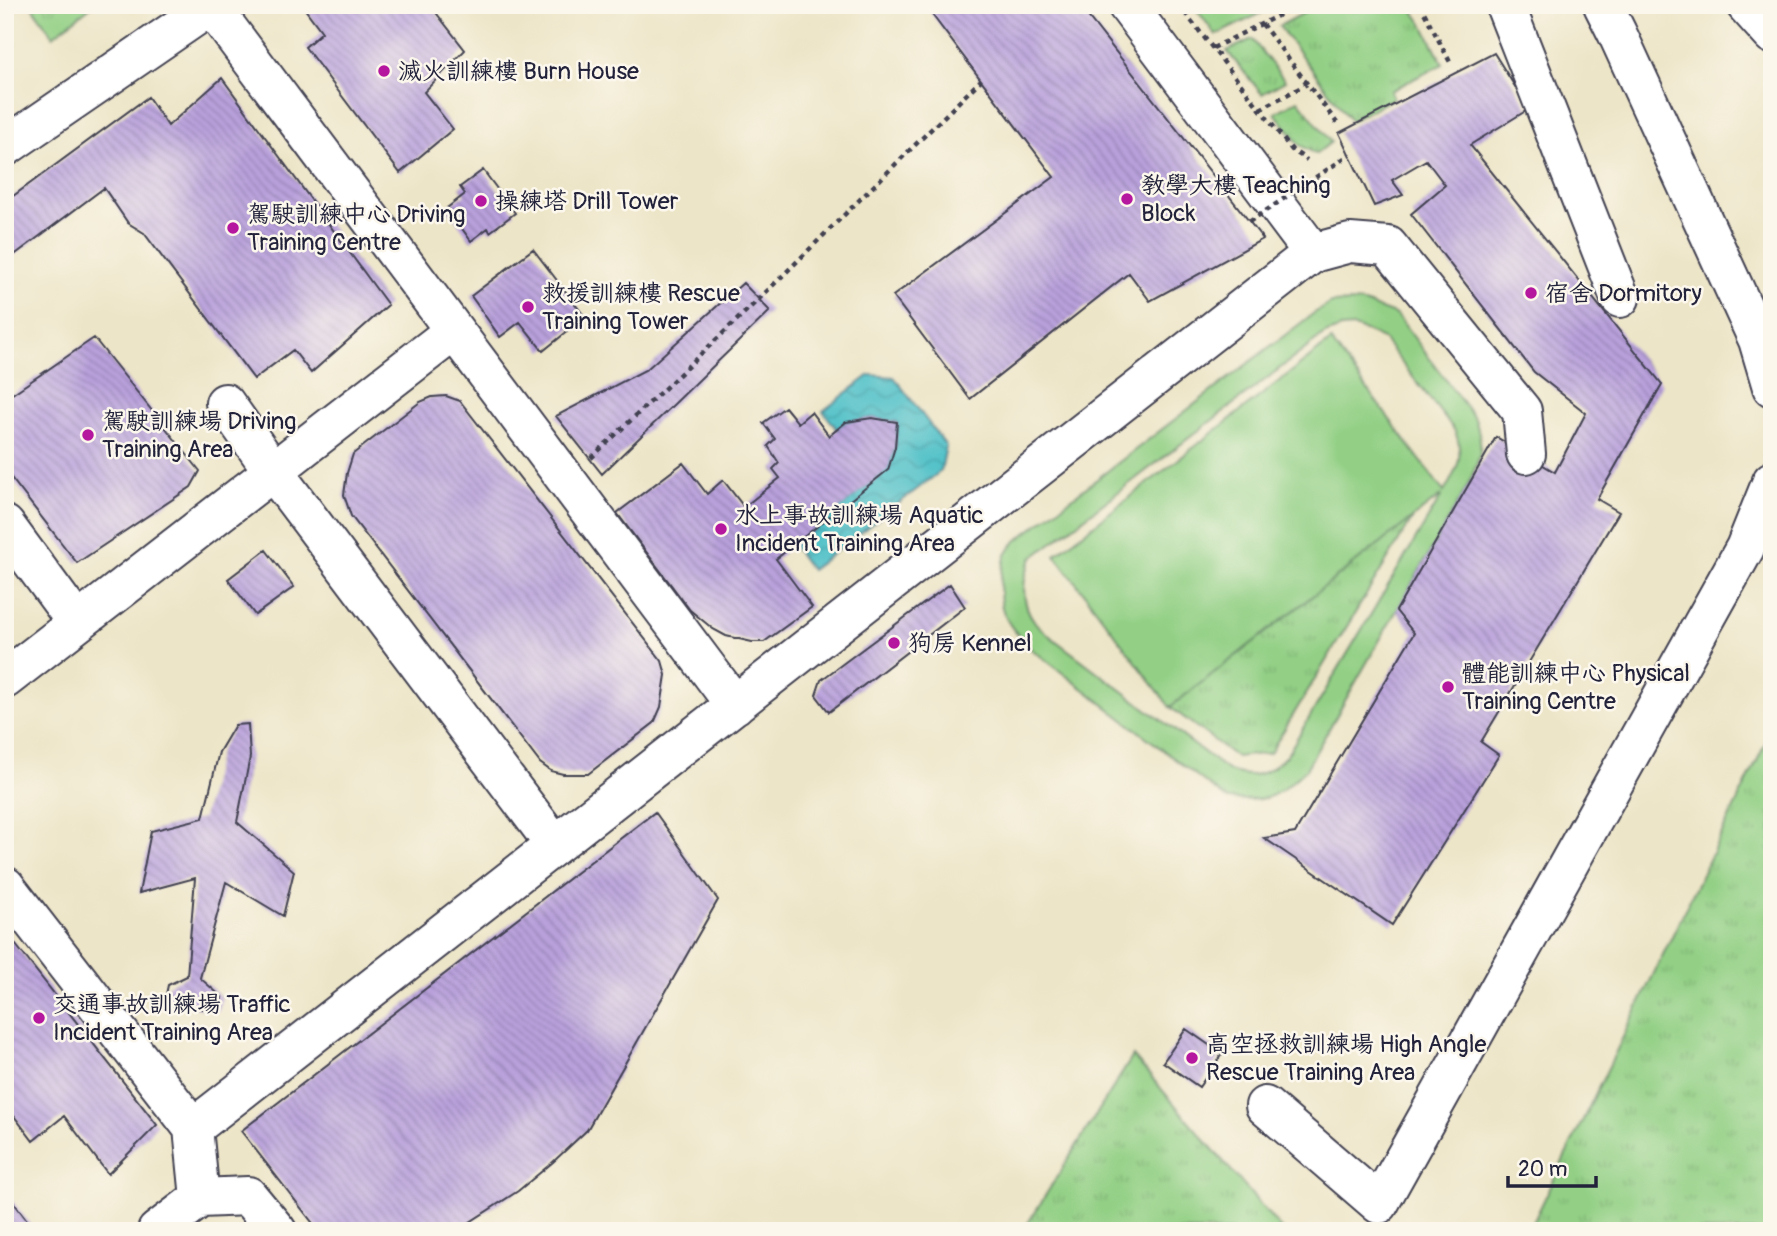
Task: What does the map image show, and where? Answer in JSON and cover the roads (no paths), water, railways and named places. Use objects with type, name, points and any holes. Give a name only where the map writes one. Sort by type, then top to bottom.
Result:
[{"type":"street","points":[[1127,5],[1313,253]]},
{"type":"street","points":[[1505,5],[1620,298]]},
{"type":"street","points":[[1603,5],[1758,340],[1772,387]]},
{"type":"street","points":[[1746,5],[1772,34]]},
{"type":"street","points":[[7,142],[212,6],[735,705]]},
{"type":"street","points":[[193,1128],[1313,253],[1350,243],[1388,246],[1522,411],[1526,454]]},
{"type":"street","points":[[5,679],[454,331]]},
{"type":"street","points":[[225,402],[273,471],[555,845]]},
{"type":"street","points":[[1265,1106],[1379,1204],[1745,548],[1772,481]]},
{"type":"street","points":[[5,525],[77,623]]},
{"type":"street","points":[[5,886],[193,1128],[200,1198]]},
{"type":"street","points":[[157,1231],[200,1198],[248,1196],[277,1231]]},
{"type":"water","points":[[870,375],[894,377],[946,446],[941,471],[811,570],[793,546],[887,470],[895,447],[897,422],[872,418],[846,422],[837,429],[823,411]]},
{"type":"place","name":"滅火訓練樓 Burn House","points":[[384,71]]},
{"type":"place","name":"教學大樓 Teaching Block","points":[[1127,199]]},
{"type":"place","name":"操練塔 Drill Tower","points":[[481,201]]},
{"type":"place","name":"駕駛訓練中心 Driving Training Centre","points":[[233,228]]},
{"type":"place","name":"宿舍 Dormitory","points":[[1531,293]]},
{"type":"place","name":"救援訓練樓 Rescue Training Tower","points":[[528,307]]},
{"type":"place","name":"駕駛訓練場 Driving Training Area","points":[[88,435]]},
{"type":"place","name":"水上事故訓練場 Aquatic Incident Training Area","points":[[721,529]]},
{"type":"place","name":"狗房 Kennel","points":[[894,643]]},
{"type":"place","name":"體能訓練中心 Physical Training Centre","points":[[1448,687]]},
{"type":"place","name":"交通事故訓練場 Traffic Incident Training Area","points":[[39,1018]]},
{"type":"place","name":"高空拯救訓練場 High Angle Rescue Training Area","points":[[1192,1058]]}]
